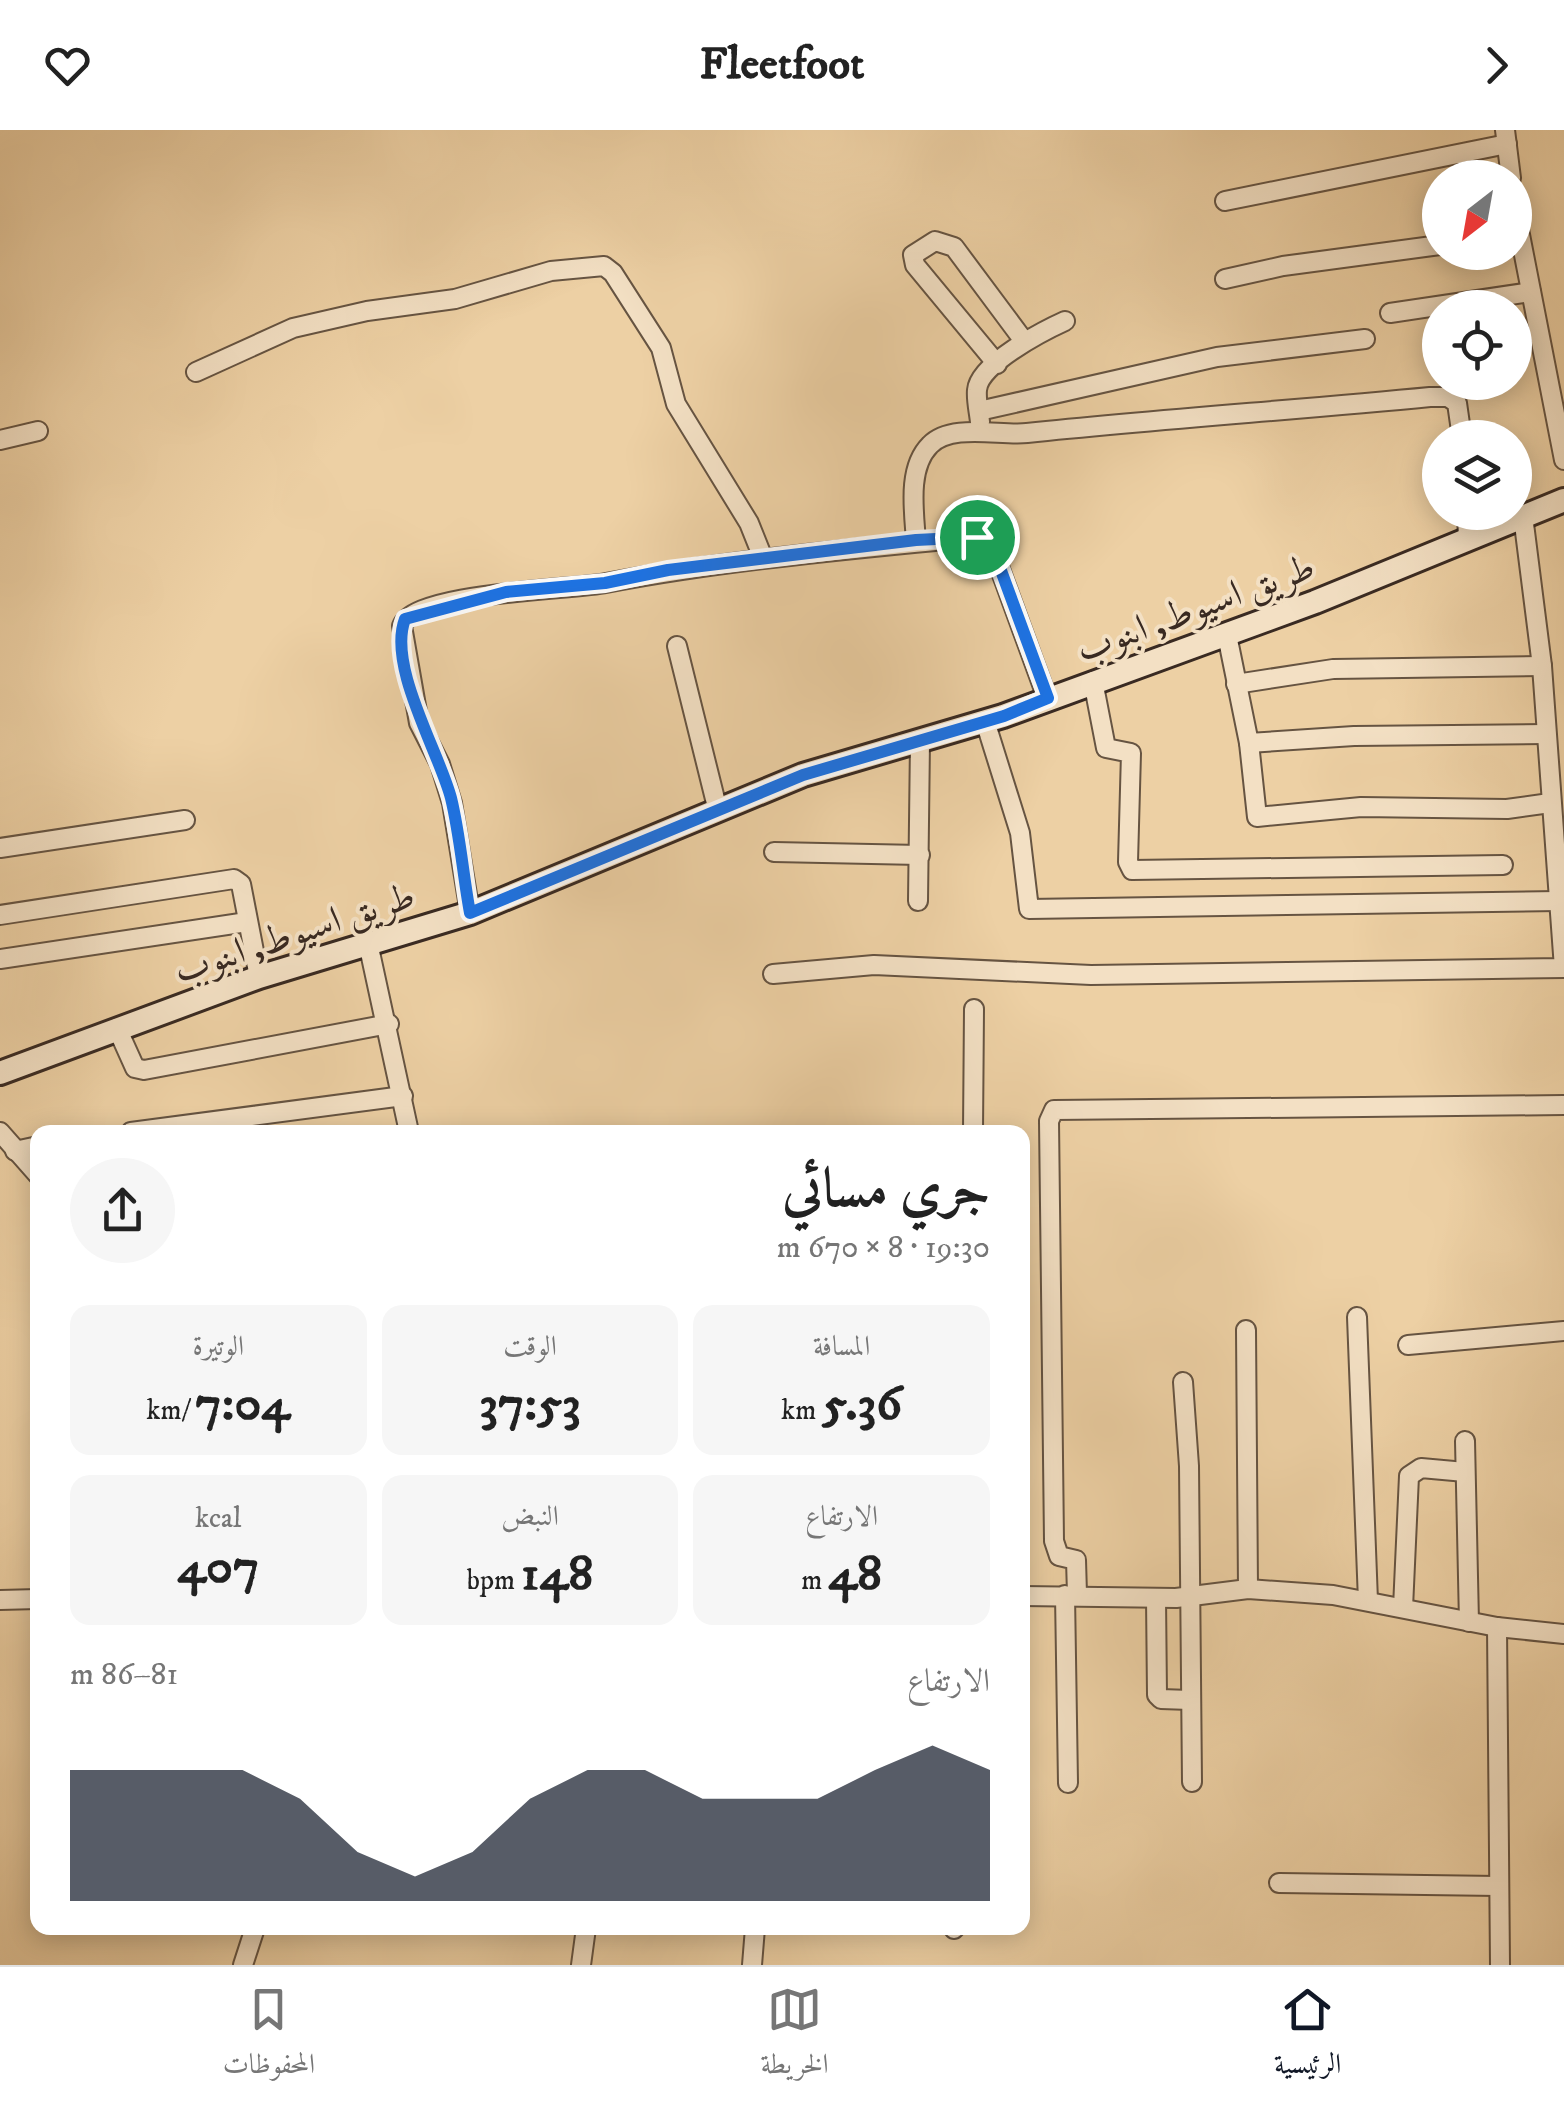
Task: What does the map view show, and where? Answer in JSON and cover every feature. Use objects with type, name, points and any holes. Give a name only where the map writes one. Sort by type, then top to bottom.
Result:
[{"type":"street","points":[[1225,201],[1506,137]]},
{"type":"street","points":[[997,364],[915,265],[913,255],[918,249],[935,241],[954,247],[1024,341]]},
{"type":"street","points":[[1225,279],[1283,266],[1422,247]]},
{"type":"street","points":[[196,372],[293,328],[367,311],[456,298],[551,271],[604,266],[613,273],[661,348],[676,404],[748,523],[764,558]]},
{"type":"street","points":[[1532,297],[1564,460]]},
{"type":"street","points":[[1390,313],[1422,308]]},
{"type":"street","points":[[980,433],[978,383],[1024,341],[1065,320]]},
{"type":"street","points":[[979,411],[1170,366],[1293,345],[1365,339]]},
{"type":"street","points":[[916,540],[913,498],[926,451],[939,439],[1133,420],[1251,416],[1430,397],[1448,398],[1457,404],[1459,420]]},
{"type":"street","points":[[0,440],[38,431]]},
{"type":"street","name":"طريق اسيوط, ابنوب","points":[[1532,512],[1564,500]]},
{"type":"street","points":[[1468,530],[1468,540]]},
{"type":"street","name":"طريق اسيوط, ابنوب","points":[[0,1073],[259,977],[470,913],[803,775],[985,721],[1227,635],[1491,530]]},
{"type":"street","points":[[772,974],[874,965],[1092,974],[1564,968],[1542,666],[1525,530]]},
{"type":"street","points":[[470,913],[452,804],[440,764],[419,723],[402,634],[405,619],[506,592],[605,583],[916,540],[989,538],[1048,698]]},
{"type":"street","points":[[1227,635],[1249,742],[1257,817],[1361,806],[1507,809],[1550,803]]},
{"type":"street","points":[[677,646],[717,808]]},
{"type":"street","points":[[1236,684],[1333,669],[1542,666]]},
{"type":"street","points":[[1093,681],[1106,748],[1130,753],[1128,862],[1132,870],[1503,865]]},
{"type":"street","points":[[985,721],[1013,803],[1030,909],[1558,901]]},
{"type":"street","points":[[1249,742],[1354,736],[1546,734]]},
{"type":"street","points":[[918,901],[920,742]]},
{"type":"street","points":[[0,848],[185,820]]},
{"type":"street","points":[[774,852],[920,855]]},
{"type":"street","points":[[0,915],[234,879],[241,884],[259,977]]},
{"type":"street","points":[[0,958],[247,922]]},
{"type":"street","points":[[368,944],[408,1125]]},
{"type":"street","points":[[973,1125],[974,1009]]},
{"type":"street","points":[[117,1028],[135,1068],[144,1070],[388,1024]]},
{"type":"street","points":[[184,1125],[403,1096]]},
{"type":"street","points":[[1068,1783],[1071,1594],[1076,1560],[1059,1556],[1054,1542],[1054,1301],[1047,1206],[1048,1132],[1054,1110],[1564,1105]]},
{"type":"street","points":[[0,1132],[30,1167]]},
{"type":"street","points":[[15,1151],[30,1148]]},
{"type":"street","points":[[1358,1317],[1368,1601]]},
{"type":"street","points":[[1246,1330],[1248,1590]]},
{"type":"street","points":[[1408,1345],[1564,1330]]},
{"type":"street","points":[[1183,1382],[1191,1598],[1192,1782]]},
{"type":"street","points":[[1465,1442],[1469,1622]]},
{"type":"street","points":[[1403,1608],[1410,1476],[1421,1468],[1465,1472]]},
{"type":"street","points":[[1030,1596],[1191,1598],[1248,1590],[1368,1601],[1496,1627],[1564,1634]]},
{"type":"street","points":[[0,1600],[30,1598]]},
{"type":"street","points":[[1156,1598],[1156,1695],[1161,1700],[1190,1700]]},
{"type":"street","points":[[1496,1627],[1500,1965]]},
{"type":"street","points":[[1279,1884],[1498,1886]]},
{"type":"street","points":[[242,1965],[253,1935]]},
{"type":"street","points":[[581,1965],[585,1935]]},
{"type":"street","points":[[752,1965],[754,1935]]},
{"type":"route","points":[[977,537],[989,538],[1048,698],[1004,716],[803,775],[470,913],[452,804],[440,764],[419,723],[402,634],[405,619],[460,600],[506,592],[605,583],[668,570],[916,540],[977,537]]}]
